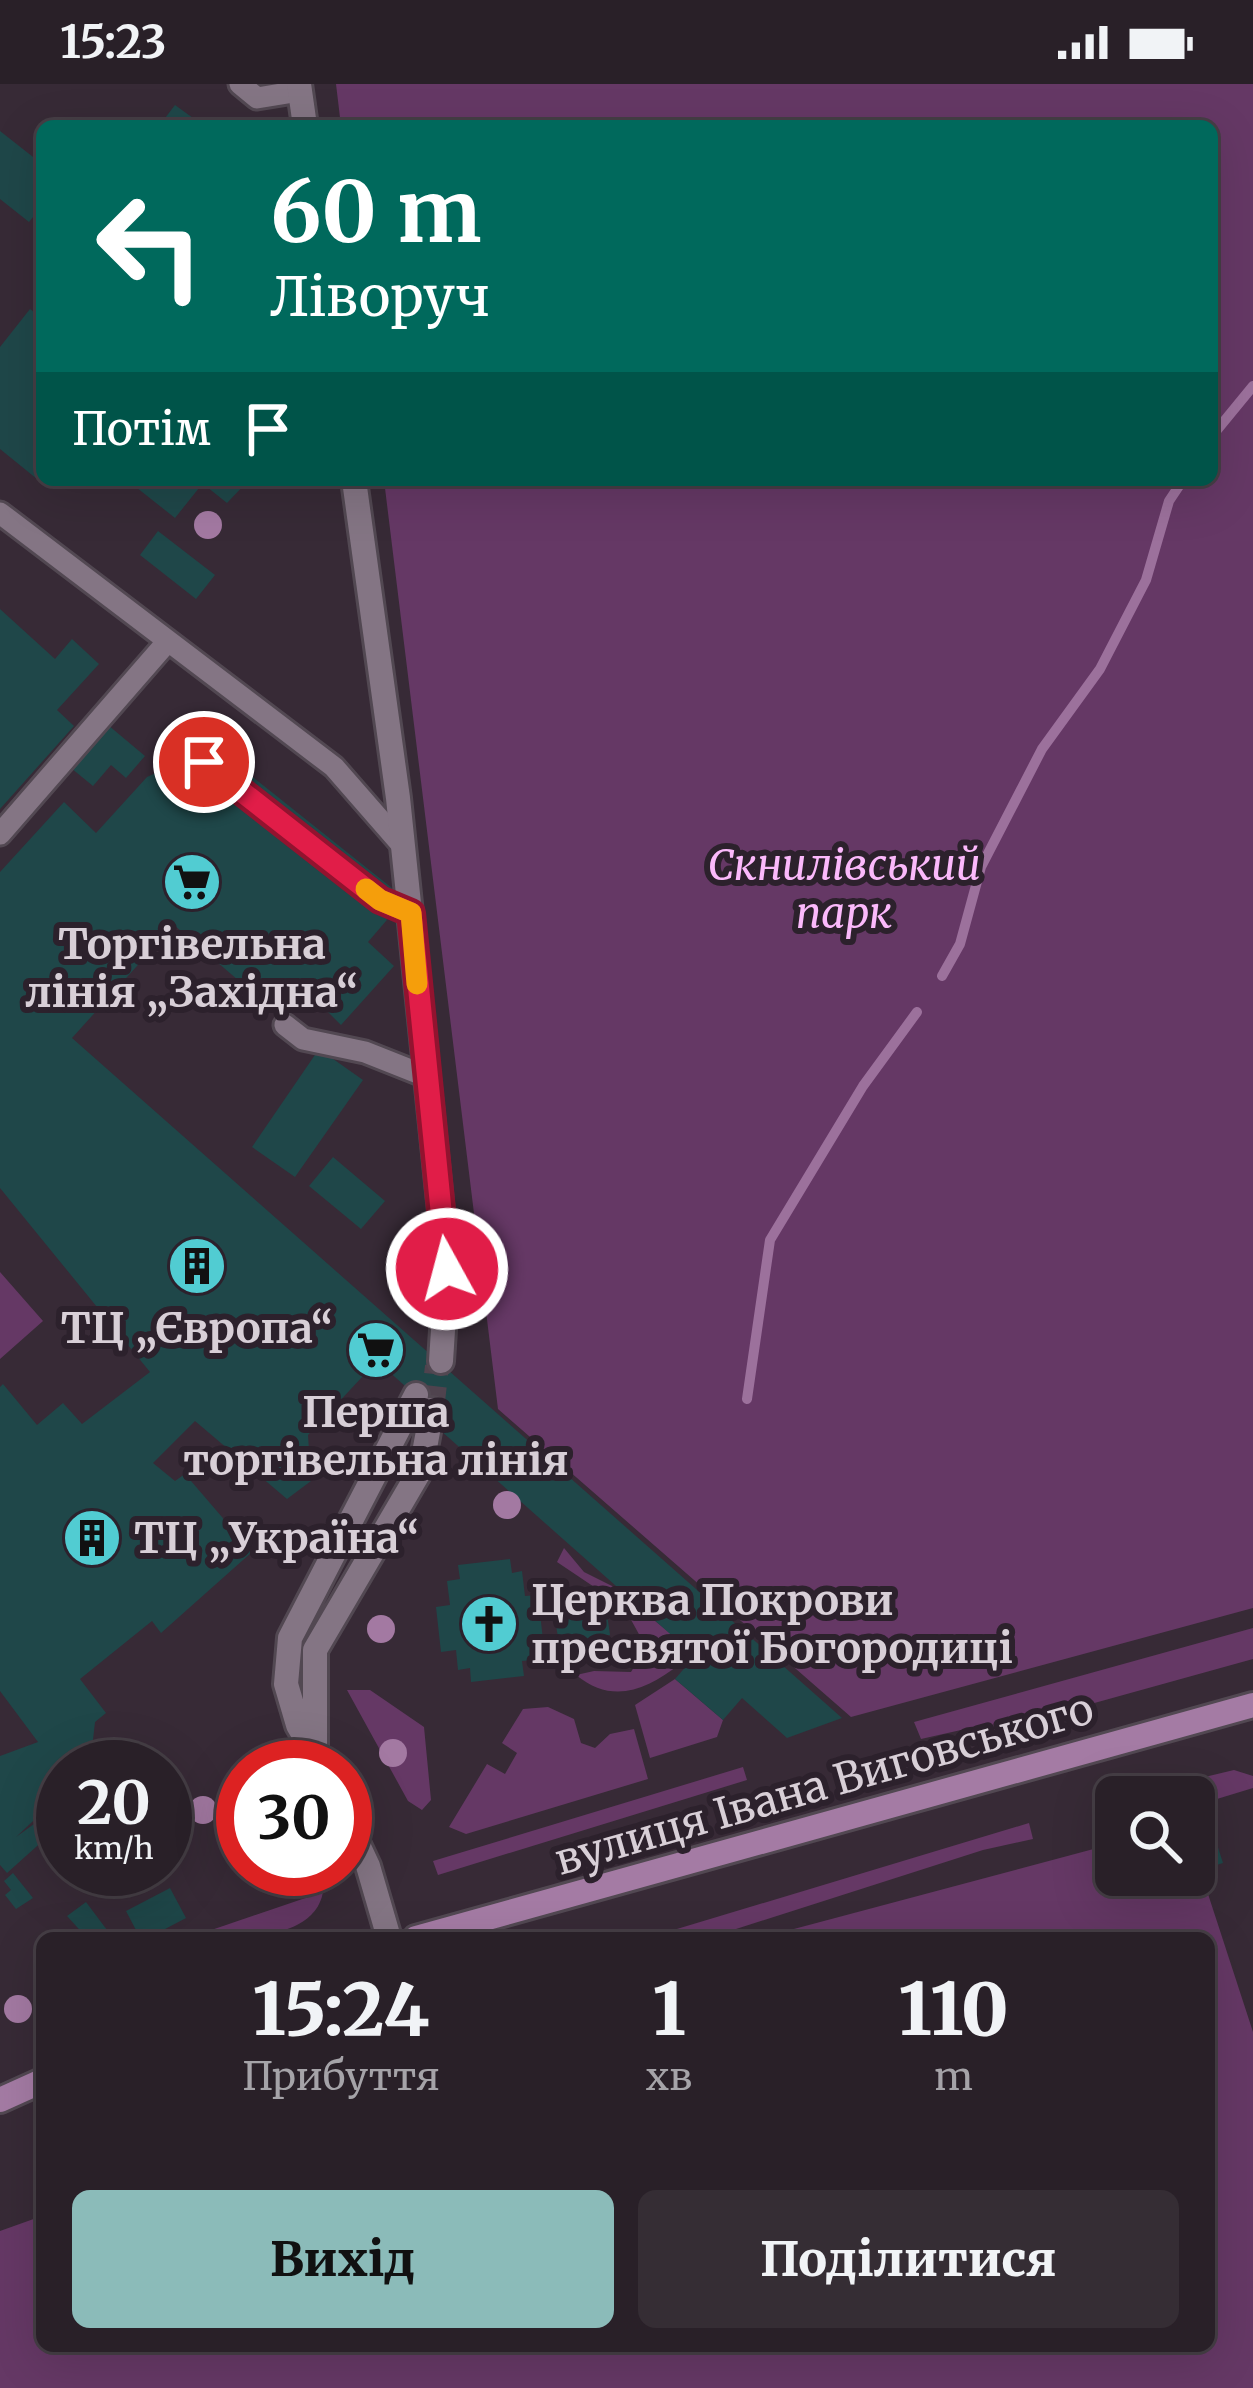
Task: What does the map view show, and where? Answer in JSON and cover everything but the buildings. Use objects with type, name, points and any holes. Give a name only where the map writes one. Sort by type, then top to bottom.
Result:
[{"type":"main road","name":"вулиця Івана Виговського","points":[[438,1932],[1253,1706]]},
{"type":"main road","points":[[0,2100],[36,2083]]},
{"type":"street","points":[[300,87],[304,120]]},
{"type":"street","points":[[355,486],[411,913],[447,1269],[441,1360]]},
{"type":"street","points":[[424,1403],[421,1468],[314,1650],[319,1759],[298,1725],[286,1684],[290,1638],[424,1403]]},
{"type":"street","points":[[372,1880],[387,1932]]},
{"type":"lane","points":[[240,84],[257,98],[300,87]]},
{"type":"lane","points":[[0,513],[334,767],[402,845]]},
{"type":"lane","points":[[0,834],[168,641]]},
{"type":"lane","points":[[204,762],[380,900],[411,913]]},
{"type":"lane","points":[[284,1025],[303,1040],[365,1052],[425,1079]]},
{"type":"green space","name":"Скнилівський парк","points":[[336,84],[1253,84],[1253,1608],[851,1717],[498,1409],[385,486],[1218,486],[1218,120],[340,120]]},
{"type":"green space","points":[[0,1272],[43,1321],[0,1359]]},
{"type":"green space","points":[[564,1548],[584,1572],[612,1586],[681,1642],[680,1664],[642,1687],[616,1692],[576,1675],[631,1672],[646,1647],[624,1607],[557,1562]]},
{"type":"green space","points":[[1253,1628],[1253,1659],[993,1731],[961,1730],[921,1739],[914,1722]]},
{"type":"green space","points":[[675,1679],[723,1720],[717,1737],[650,1758],[635,1705]]},
{"type":"green space","points":[[347,1690],[370,1690],[424,1727],[431,1800],[422,1810],[408,1801]]},
{"type":"green space","points":[[548,1707],[574,1719],[581,1743],[595,1748],[610,1734],[634,1729],[648,1779],[466,1834],[449,1827],[487,1764],[505,1774],[517,1753],[502,1743],[523,1709]]},
{"type":"green space","points":[[743,1767],[747,1780],[438,1875],[433,1861]]},
{"type":"green space","points":[[1234,1770],[1253,1776],[1253,1788],[1215,1800],[1215,1776],[1209,1776]]},
{"type":"green space","points":[[1029,1823],[1033,1839],[983,1850],[727,1932],[667,1932]]},
{"type":"green space","points":[[1095,1849],[1095,1896],[1209,1896],[1253,2032],[1253,2388],[0,2388],[0,2231],[36,2218],[36,2352],[1215,2352],[1215,1932],[782,1932]]},
{"type":"green space","points":[[321,1896],[304,1921],[275,1932],[206,1932]]},
{"type":"waterway","points":[[1218,429],[1253,386]]},
{"type":"waterway","points":[[942,976],[960,944],[981,867],[1042,749],[1100,669],[1146,580],[1169,501],[1179,486]]},
{"type":"waterway","points":[[747,1399],[770,1240],[863,1086],[917,1012]]},
{"type":"tunnel","points":[[432,1410],[437,1366]]},
{"type":"slow traffic","points":[[366,889],[411,913],[417,984]]},
{"type":"place","name":"Торгівельна лінія „Західна“","points":[[192,882]]},
{"type":"place","name":"ТЦ „Європа“","points":[[197,1266]]},
{"type":"place","name":"Перша торгівельна лінія","points":[[376,1350]]},
{"type":"place","name":"ТЦ „Україна“","points":[[92,1538]]},
{"type":"place","name":"Церква Покрови пресвятої Богородиці","points":[[489,1624]]},
{"type":"route","points":[[204,762],[380,900],[411,913],[447,1269]]}]
